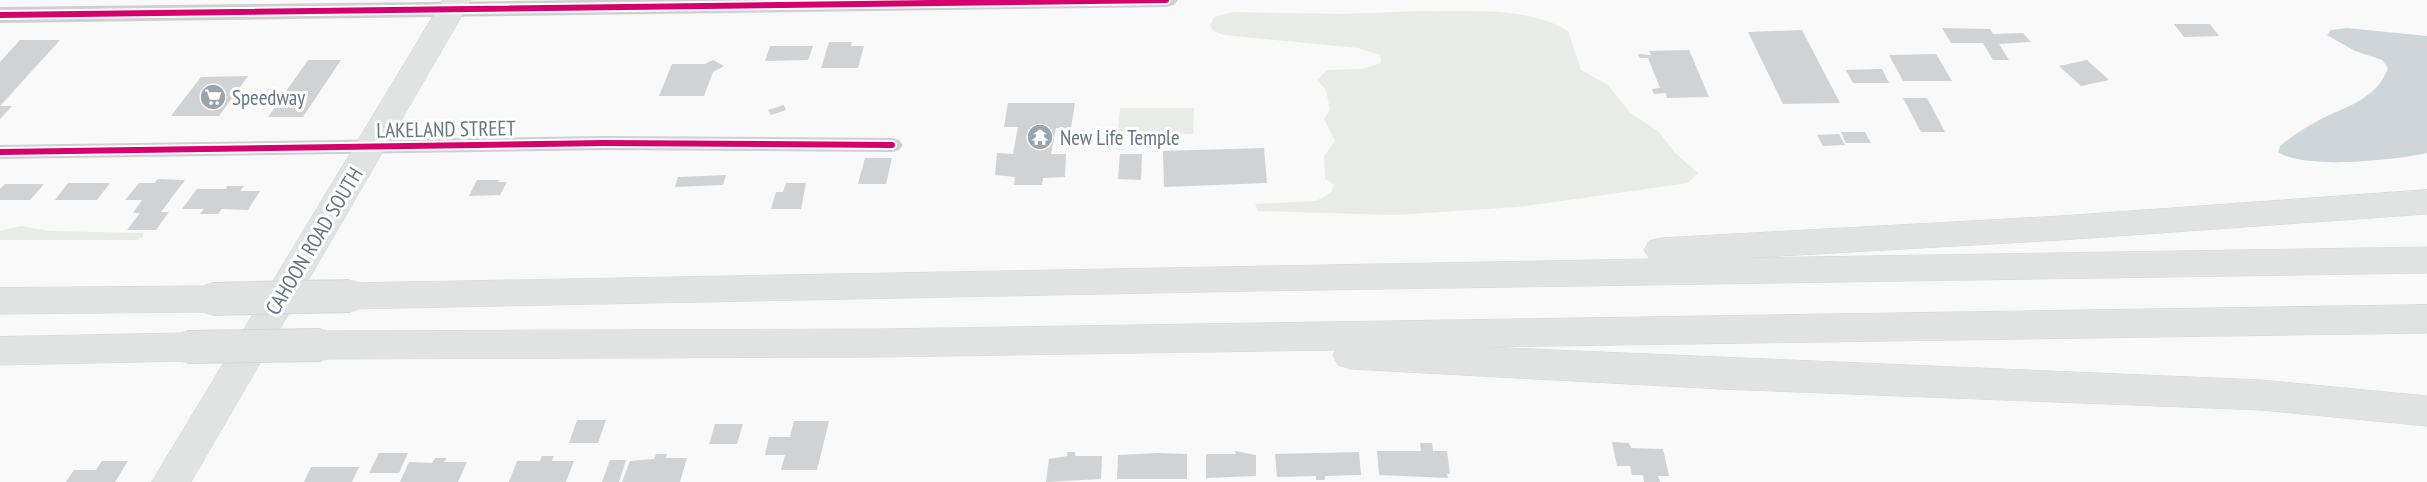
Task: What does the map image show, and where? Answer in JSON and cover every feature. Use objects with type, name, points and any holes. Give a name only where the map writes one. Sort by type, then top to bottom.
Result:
[{"type":"main road","name":"CAHOON ROAD SOUTH","points":[[171,482],[453,5]]},
{"type":"main road","points":[[1253,278],[1668,250],[2061,228],[2427,202]]},
{"type":"main road","points":[[0,301],[1253,278],[2427,260]]},
{"type":"main road","points":[[0,351],[321,345],[868,343],[2427,319]]},
{"type":"main road","points":[[1225,337],[1357,356],[1709,373],[2260,394],[2427,411]]},
{"type":"street","points":[[0,15],[453,5],[1166,0]]},
{"type":"street","name":"LAKELAND STREET","points":[[0,152],[604,143],[892,145]]},
{"type":"shaded area","points":[[1422,11],[1516,14],[1535,17],[1568,31],[1581,70],[1608,85],[1630,113],[1659,132],[1675,153],[1698,173],[1688,183],[1518,207],[1394,215],[1258,211],[1255,204],[1316,201],[1331,193],[1334,185],[1325,179],[1324,156],[1335,141],[1324,119],[1330,110],[1326,90],[1317,80],[1327,70],[1362,69],[1381,63],[1380,55],[1358,48],[1224,35],[1213,31],[1210,25],[1214,17],[1232,12],[1343,14]]},
{"type":"shaded area","points":[[2347,28],[2427,36],[2427,153],[2373,161],[2328,162],[2307,161],[2278,152],[2280,146],[2301,131],[2370,94],[2383,78],[2388,68],[2382,60],[2355,51],[2327,35],[2331,30]]},
{"type":"shaded area","points":[[1120,108],[1194,108],[1193,134],[1118,133]]},
{"type":"shaded area","points":[[21,226],[50,231],[143,233],[143,237],[137,240],[0,240],[0,231]]},
{"type":"building","points":[[2174,24],[2210,24],[2219,36],[2184,37]]},
{"type":"building","points":[[1942,28],[1990,29],[1993,34],[2023,33],[2031,42],[1999,44],[2009,60],[1993,60],[1983,43],[1951,43]]},
{"type":"building","points":[[1802,30],[1840,103],[1783,104],[1748,32]]},
{"type":"building","points":[[20,40],[60,40],[0,106],[0,62]]},
{"type":"building","points":[[829,42],[852,42],[851,46],[864,46],[858,68],[821,68]]},
{"type":"building","points":[[770,46],[813,46],[808,60],[765,61]]},
{"type":"building","points":[[1689,50],[1709,97],[1667,98],[1666,93],[1654,94],[1652,89],[1660,88],[1648,58],[1640,58],[1638,54],[1651,55],[1649,51]]},
{"type":"building","points":[[1936,54],[1952,81],[1903,81],[1889,55]]},
{"type":"building","points":[[308,60],[341,60],[303,117],[268,117]]},
{"type":"building","points":[[713,60],[724,66],[713,72],[704,96],[659,96],[672,64],[705,64]]},
{"type":"building","points":[[2087,60],[2109,80],[2081,86],[2059,66]]},
{"type":"building","points":[[1882,69],[1889,83],[1853,83],[1846,70]]},
{"type":"building","points":[[248,76],[219,116],[171,116],[201,77]]},
{"type":"building","points":[[1903,98],[1927,98],[1945,132],[1921,132]]},
{"type":"building","points":[[1008,103],[1075,103],[1071,128],[1056,128],[1051,154],[1066,154],[1065,177],[1043,178],[1042,185],[1014,185],[1015,177],[995,175],[997,153],[1013,154],[1018,127],[1004,127]]},
{"type":"building","points":[[784,105],[786,110],[771,115],[768,110]]},
{"type":"building","points":[[0,106],[12,106],[0,119]]},
{"type":"building","points":[[1841,132],[1865,132],[1871,143],[1846,143]]},
{"type":"building","points":[[1839,134],[1845,145],[1823,146],[1817,135]]},
{"type":"building","points":[[1264,148],[1267,183],[1164,187],[1163,151]]},
{"type":"building","points":[[1120,154],[1142,154],[1141,180],[1118,179]]},
{"type":"building","points":[[865,158],[892,158],[886,184],[858,184]]},
{"type":"building","points":[[726,175],[723,185],[675,187],[678,177]]},
{"type":"building","points":[[157,179],[185,180],[161,212],[169,212],[156,230],[127,230],[140,213],[133,213],[142,200],[125,200],[139,183],[155,183]]},
{"type":"building","points":[[477,180],[507,182],[500,195],[469,196]]},
{"type":"building","points":[[68,183],[110,183],[97,200],[55,200]]},
{"type":"building","points":[[786,183],[806,183],[801,209],[771,209],[776,192],[783,192]]},
{"type":"building","points":[[5,184],[44,184],[30,200],[0,200],[0,189]]},
{"type":"building","points":[[227,186],[244,186],[240,191],[260,191],[248,210],[222,209],[218,214],[200,214],[204,209],[182,209],[197,189],[226,189]]},
{"type":"building","points":[[577,420],[606,420],[598,443],[569,443]]},
{"type":"building","points":[[794,421],[829,421],[817,470],[781,470],[785,455],[765,455],[769,437],[790,437]]},
{"type":"building","points":[[715,424],[743,424],[737,444],[709,444]]},
{"type":"building","points":[[1612,442],[1629,443],[1631,448],[1663,449],[1669,476],[1658,476],[1660,482],[1644,482],[1643,475],[1632,475],[1630,466],[1617,466]]},
{"type":"building","points":[[1420,443],[1432,443],[1433,451],[1447,451],[1450,474],[1447,474],[1448,478],[1379,475],[1377,451],[1421,451]]},
{"type":"building","points":[[1235,451],[1256,455],[1256,476],[1206,478],[1206,454],[1236,454]]},
{"type":"building","points":[[1067,452],[1075,452],[1075,456],[1102,456],[1101,479],[1046,482],[1049,459],[1067,456]]},
{"type":"building","points":[[1359,452],[1361,475],[1325,476],[1325,480],[1316,480],[1316,476],[1277,477],[1275,454]]},
{"type":"building","points":[[379,453],[408,453],[399,473],[369,473]]},
{"type":"building","points":[[656,454],[667,454],[666,458],[687,458],[680,482],[622,482],[630,461],[654,459]]},
{"type":"building","points":[[1187,454],[1187,479],[1117,479],[1118,455]]},
{"type":"building","points":[[542,456],[554,456],[552,461],[574,461],[566,482],[509,482],[517,461],[540,461]]},
{"type":"building","points":[[435,458],[447,458],[444,462],[467,462],[458,482],[400,482],[409,462],[432,463]]},
{"type":"building","points":[[610,460],[626,460],[619,482],[602,482]]},
{"type":"building","points":[[102,461],[128,461],[115,482],[66,482],[74,470],[96,470]]},
{"type":"building","points":[[311,467],[359,467],[352,482],[304,482]]},
{"type":"cycle path","points":[[0,15],[1166,0]]},
{"type":"cycle path","points":[[0,152],[604,143],[892,145]]},
{"type":"place","name":"Speedway","points":[[213,97]]},
{"type":"place","name":"New Life Temple","points":[[1040,137]]}]
